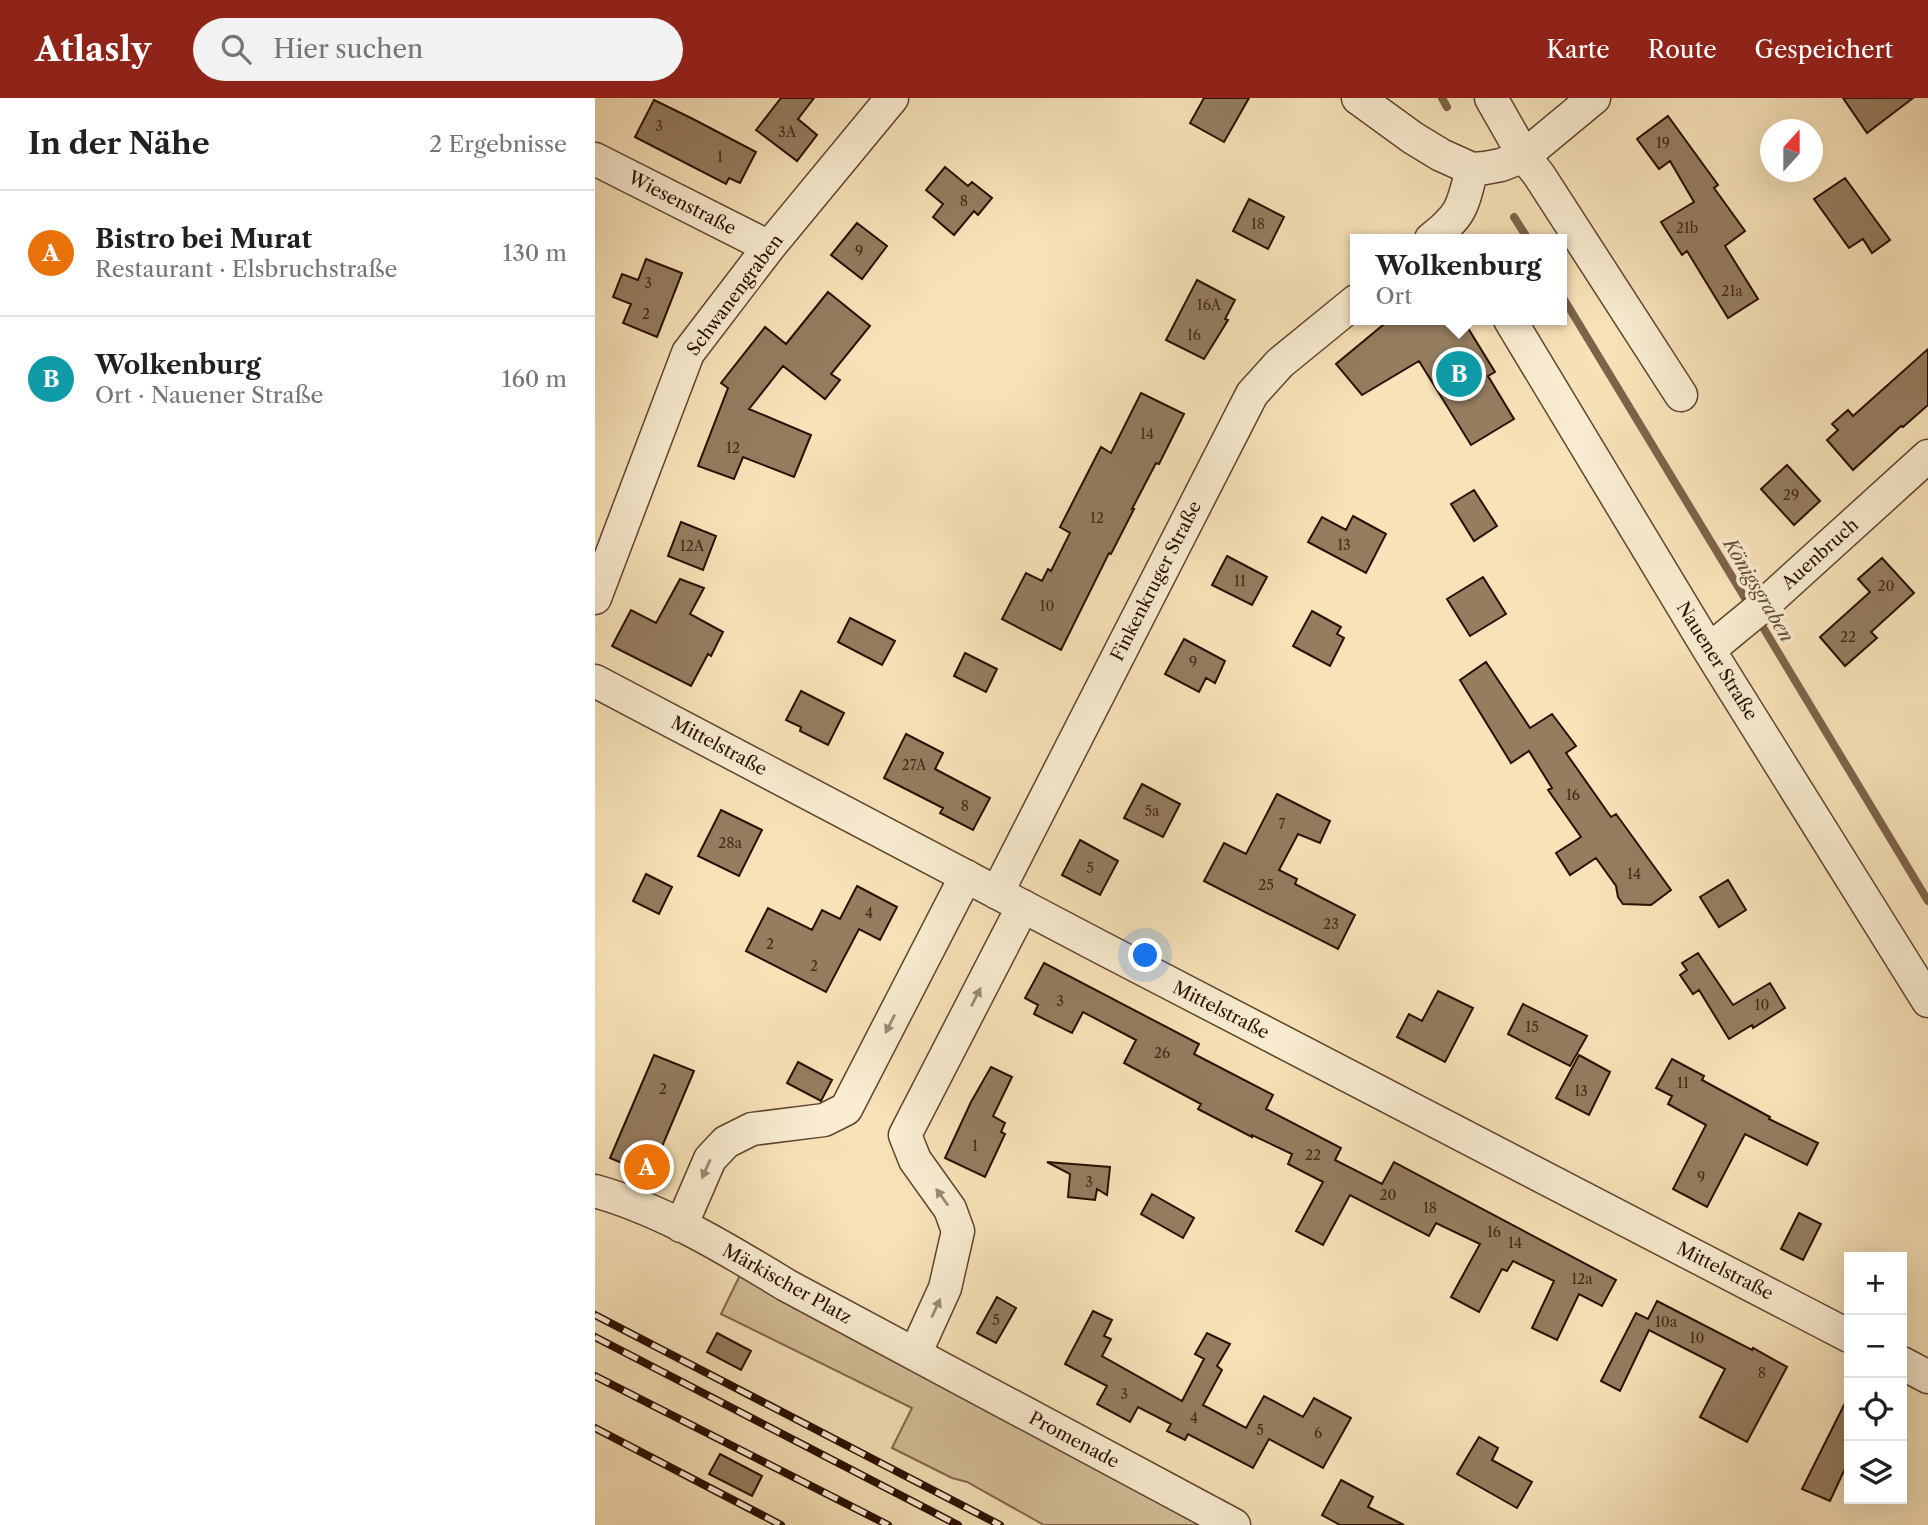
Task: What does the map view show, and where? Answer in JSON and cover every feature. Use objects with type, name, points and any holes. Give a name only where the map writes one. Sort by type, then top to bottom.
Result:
[{"type":"street","name":"Schwanengraben","points":[[595,598],[688,353],[769,247],[892,98]]},
{"type":"street","points":[[1357,98],[1413,138],[1472,169],[1485,169],[1524,156],[1594,98]]},
{"type":"street","points":[[1491,98],[1524,156],[1539,175],[1681,396]]},
{"type":"street","name":"Wiesenstraße","points":[[595,159],[769,247]]},
{"type":"street","points":[[1448,234],[1462,207],[1472,169]]},
{"type":"street","name":"Finkenkruger Straße","points":[[915,1354],[945,1288],[958,1231],[950,1209],[915,1160],[905,1135],[1010,899],[1252,394],[1280,363],[1350,306]]},
{"type":"street","name":"Nauener Straße","points":[[1513,325],[1709,650],[1928,1001]]},
{"type":"street","name":"Auenbruch","points":[[1709,650],[1754,613],[1928,456]]},
{"type":"street","name":"Mittelstraße","points":[[595,681],[1844,1333]]},
{"type":"street","points":[[681,1226],[710,1159],[726,1142],[752,1129],[824,1120],[846,1109],[966,876]]},
{"type":"street","name":"Märkischer Platz","points":[[595,1191],[613,1196],[681,1226],[915,1354]]},
{"type":"street","name":"Promenade","points":[[915,1354],[1234,1525]]},
{"type":"street","points":[[1907,1366],[1928,1377]]},
{"type":"shaded area","points":[[742,1271],[1208,1525],[1044,1525],[967,1482],[952,1478],[892,1448],[912,1408],[721,1314]]},
{"type":"building","points":[[781,98],[814,98],[798,119],[817,135],[797,161],[756,130]]},
{"type":"building","points":[[1204,98],[1249,98],[1224,142],[1190,123]]},
{"type":"building","points":[[1843,98],[1913,98],[1867,133]]},
{"type":"building","points":[[654,100],[756,152],[740,183],[729,178],[726,184],[635,137]]},
{"type":"building","points":[[1668,116],[1718,185],[1714,188],[1745,231],[1725,246],[1758,299],[1728,318],[1687,251],[1682,255],[1661,222],[1694,202],[1670,161],[1659,169],[1637,139]]},
{"type":"building","points":[[945,167],[968,186],[972,182],[992,198],[978,215],[974,211],[954,235],[933,217],[943,204],[926,190]]},
{"type":"building","points":[[1845,178],[1890,240],[1872,253],[1863,239],[1849,248],[1814,199]]},
{"type":"building","points":[[1249,199],[1284,217],[1268,249],[1233,231]]},
{"type":"building","points":[[857,223],[887,246],[862,279],[831,255]]},
{"type":"building","points":[[646,259],[682,273],[657,337],[623,323],[631,304],[613,297],[622,274],[638,280]]},
{"type":"building","points":[[1197,280],[1235,300],[1225,319],[1228,320],[1204,359],[1166,340]]},
{"type":"building","points":[[828,292],[870,326],[831,374],[840,380],[825,399],[783,366],[749,409],[811,435],[794,477],[743,457],[734,479],[698,466],[728,388],[721,383],[765,327],[786,344]]},
{"type":"building","points":[[1383,325],[1466,325],[1495,372],[1488,376],[1514,419],[1471,445],[1419,361],[1362,395],[1336,364]]},
{"type":"building","points":[[1928,349],[1928,405],[1853,470],[1827,440],[1838,430],[1832,424],[1848,410],[1853,416]]},
{"type":"building","points":[[1141,393],[1184,414],[1132,509],[1111,554],[1109,553],[1061,650],[1002,619],[1026,573],[1042,581],[1048,569],[1051,571],[1070,533],[1060,527],[1101,447],[1111,453]]},
{"type":"building","points":[[1787,465],[1820,501],[1794,525],[1761,489]]},
{"type":"building","points":[[1474,490],[1497,526],[1474,541],[1451,504]]},
{"type":"building","points":[[1353,516],[1386,534],[1366,573],[1308,542],[1322,517],[1346,530]]},
{"type":"building","points":[[681,522],[716,536],[703,570],[668,556]]},
{"type":"building","points":[[1227,556],[1267,577],[1252,605],[1212,585]]},
{"type":"building","points":[[1882,558],[1914,593],[1871,632],[1877,638],[1845,666],[1820,637],[1870,592],[1858,579]]},
{"type":"building","points":[[1483,577],[1506,614],[1470,636],[1447,599]]},
{"type":"building","points":[[680,579],[704,588],[690,614],[723,632],[691,686],[612,646],[631,610],[656,623]]},
{"type":"building","points":[[1312,611],[1341,627],[1337,634],[1344,638],[1330,666],[1293,646]]},
{"type":"building","points":[[850,618],[895,641],[882,665],[838,642]]},
{"type":"building","points":[[1184,639],[1225,661],[1215,683],[1206,678],[1199,692],[1165,674]]},
{"type":"building","points":[[965,653],[997,669],[986,692],[954,676]]},
{"type":"building","points":[[1486,662],[1530,728],[1552,714],[1576,746],[1566,753],[1611,817],[1616,814],[1671,890],[1651,905],[1623,904],[1618,897],[1616,886],[1596,858],[1570,875],[1556,853],[1581,837],[1548,790],[1552,788],[1529,751],[1511,763],[1460,680]]},
{"type":"building","points":[[801,691],[844,713],[828,745],[800,731],[801,727],[786,720]]},
{"type":"building","points":[[906,734],[943,753],[935,769],[990,798],[973,830],[940,813],[943,808],[884,778]]},
{"type":"building","points":[[1142,784],[1180,804],[1163,837],[1124,818]]},
{"type":"building","points":[[1277,794],[1330,821],[1320,843],[1298,834],[1279,870],[1297,879],[1295,884],[1355,915],[1338,949],[1204,881],[1224,843],[1246,854]]},
{"type":"building","points":[[721,810],[762,830],[739,876],[698,856]]},
{"type":"building","points":[[1080,840],[1118,861],[1100,895],[1062,875]]},
{"type":"building","points":[[646,874],[672,887],[659,914],[633,901]]},
{"type":"building","points":[[1728,880],[1746,910],[1719,927],[1700,897]]},
{"type":"building","points":[[857,886],[897,907],[880,940],[859,929],[826,992],[746,951],[768,908],[812,930],[822,910],[840,919]]},
{"type":"building","points":[[1698,953],[1733,1005],[1770,983],[1785,1008],[1729,1039],[1699,990],[1693,994],[1680,975],[1687,970],[1682,963]]},
{"type":"building","points":[[1044,963],[1199,1044],[1194,1054],[1273,1095],[1266,1109],[1341,1148],[1335,1160],[1382,1184],[1394,1162],[1616,1280],[1602,1306],[1579,1294],[1557,1340],[1532,1328],[1554,1281],[1513,1261],[1507,1271],[1502,1269],[1479,1312],[1451,1297],[1480,1244],[1436,1223],[1429,1236],[1350,1195],[1323,1245],[1296,1231],[1323,1182],[1288,1164],[1292,1154],[1198,1109],[1201,1104],[1124,1063],[1136,1040],[1083,1012],[1072,1033],[1034,1014],[1038,1005],[1025,998]]},
{"type":"building","points":[[1438,991],[1473,1008],[1445,1062],[1397,1037],[1409,1014],[1422,1021]]},
{"type":"building","points":[[1523,1004],[1587,1036],[1570,1066],[1508,1034]]},
{"type":"building","points":[[654,1055],[694,1071],[650,1175],[610,1158]]},
{"type":"building","points":[[1579,1055],[1610,1072],[1589,1115],[1556,1098]]},
{"type":"building","points":[[1672,1059],[1704,1076],[1702,1080],[1770,1117],[1769,1119],[1818,1143],[1807,1165],[1745,1134],[1707,1207],[1673,1189],[1706,1125],[1668,1104],[1672,1096],[1656,1088]]},
{"type":"building","points":[[798,1062],[832,1080],[821,1101],[787,1083]]},
{"type":"building","points":[[991,1067],[1012,1077],[993,1116],[1005,1123],[1001,1132],[1005,1134],[985,1177],[945,1158]]},
{"type":"building","points":[[1047,1162],[1110,1167],[1107,1195],[1097,1189],[1095,1200],[1068,1197],[1070,1174]]},
{"type":"building","points":[[1152,1194],[1194,1218],[1183,1238],[1141,1214]]},
{"type":"building","points":[[1799,1213],[1821,1224],[1803,1260],[1781,1249]]},
{"type":"building","points":[[997,1297],[1016,1308],[996,1343],[977,1333]]},
{"type":"building","points":[[1657,1301],[1787,1367],[1747,1442],[1700,1417],[1725,1369],[1649,1330],[1620,1391],[1601,1381],[1636,1313],[1648,1319]]},
{"type":"building","points":[[1093,1311],[1112,1320],[1104,1336],[1111,1339],[1102,1356],[1182,1401],[1204,1359],[1195,1354],[1207,1333],[1230,1344],[1217,1366],[1222,1370],[1203,1405],[1246,1428],[1264,1396],[1303,1417],[1314,1398],[1351,1418],[1323,1468],[1269,1439],[1253,1468],[1188,1434],[1185,1440],[1167,1431],[1171,1424],[1138,1407],[1130,1422],[1097,1404],[1107,1386],[1065,1364]]},
{"type":"building","points":[[717,1333],[751,1351],[741,1370],[707,1352]]},
{"type":"building","points":[[1844,1405],[1844,1471],[1830,1501],[1802,1489]]},
{"type":"building","points":[[1479,1437],[1498,1448],[1492,1460],[1532,1482],[1517,1508],[1457,1474]]},
{"type":"building","points":[[720,1454],[762,1476],[752,1496],[709,1474]]},
{"type":"building","points":[[1341,1480],[1373,1497],[1368,1507],[1404,1525],[1340,1525],[1322,1515]]},
{"type":"waterway","name":"Schwanengraben","points":[[1442,98],[1447,107]]},
{"type":"waterway","name":"Königsgraben","points":[[1514,217],[1525,234]]},
{"type":"waterway","name":"Königsgraben","points":[[1567,304],[1751,608]]},
{"type":"waterway","name":"Königsgraben","points":[[1758,619],[1928,901]]},
{"type":"railway","points":[[595,1315],[1000,1525]]},
{"type":"railway","points":[[595,1337],[958,1525]]},
{"type":"railway","points":[[595,1376],[888,1525]]},
{"type":"railway","points":[[595,1428],[781,1525]]},
{"type":"place","name":"Wolkenburg","points":[[1459,374]]},
{"type":"place","name":"Bistro bei Murat","points":[[647,1167]]}]
